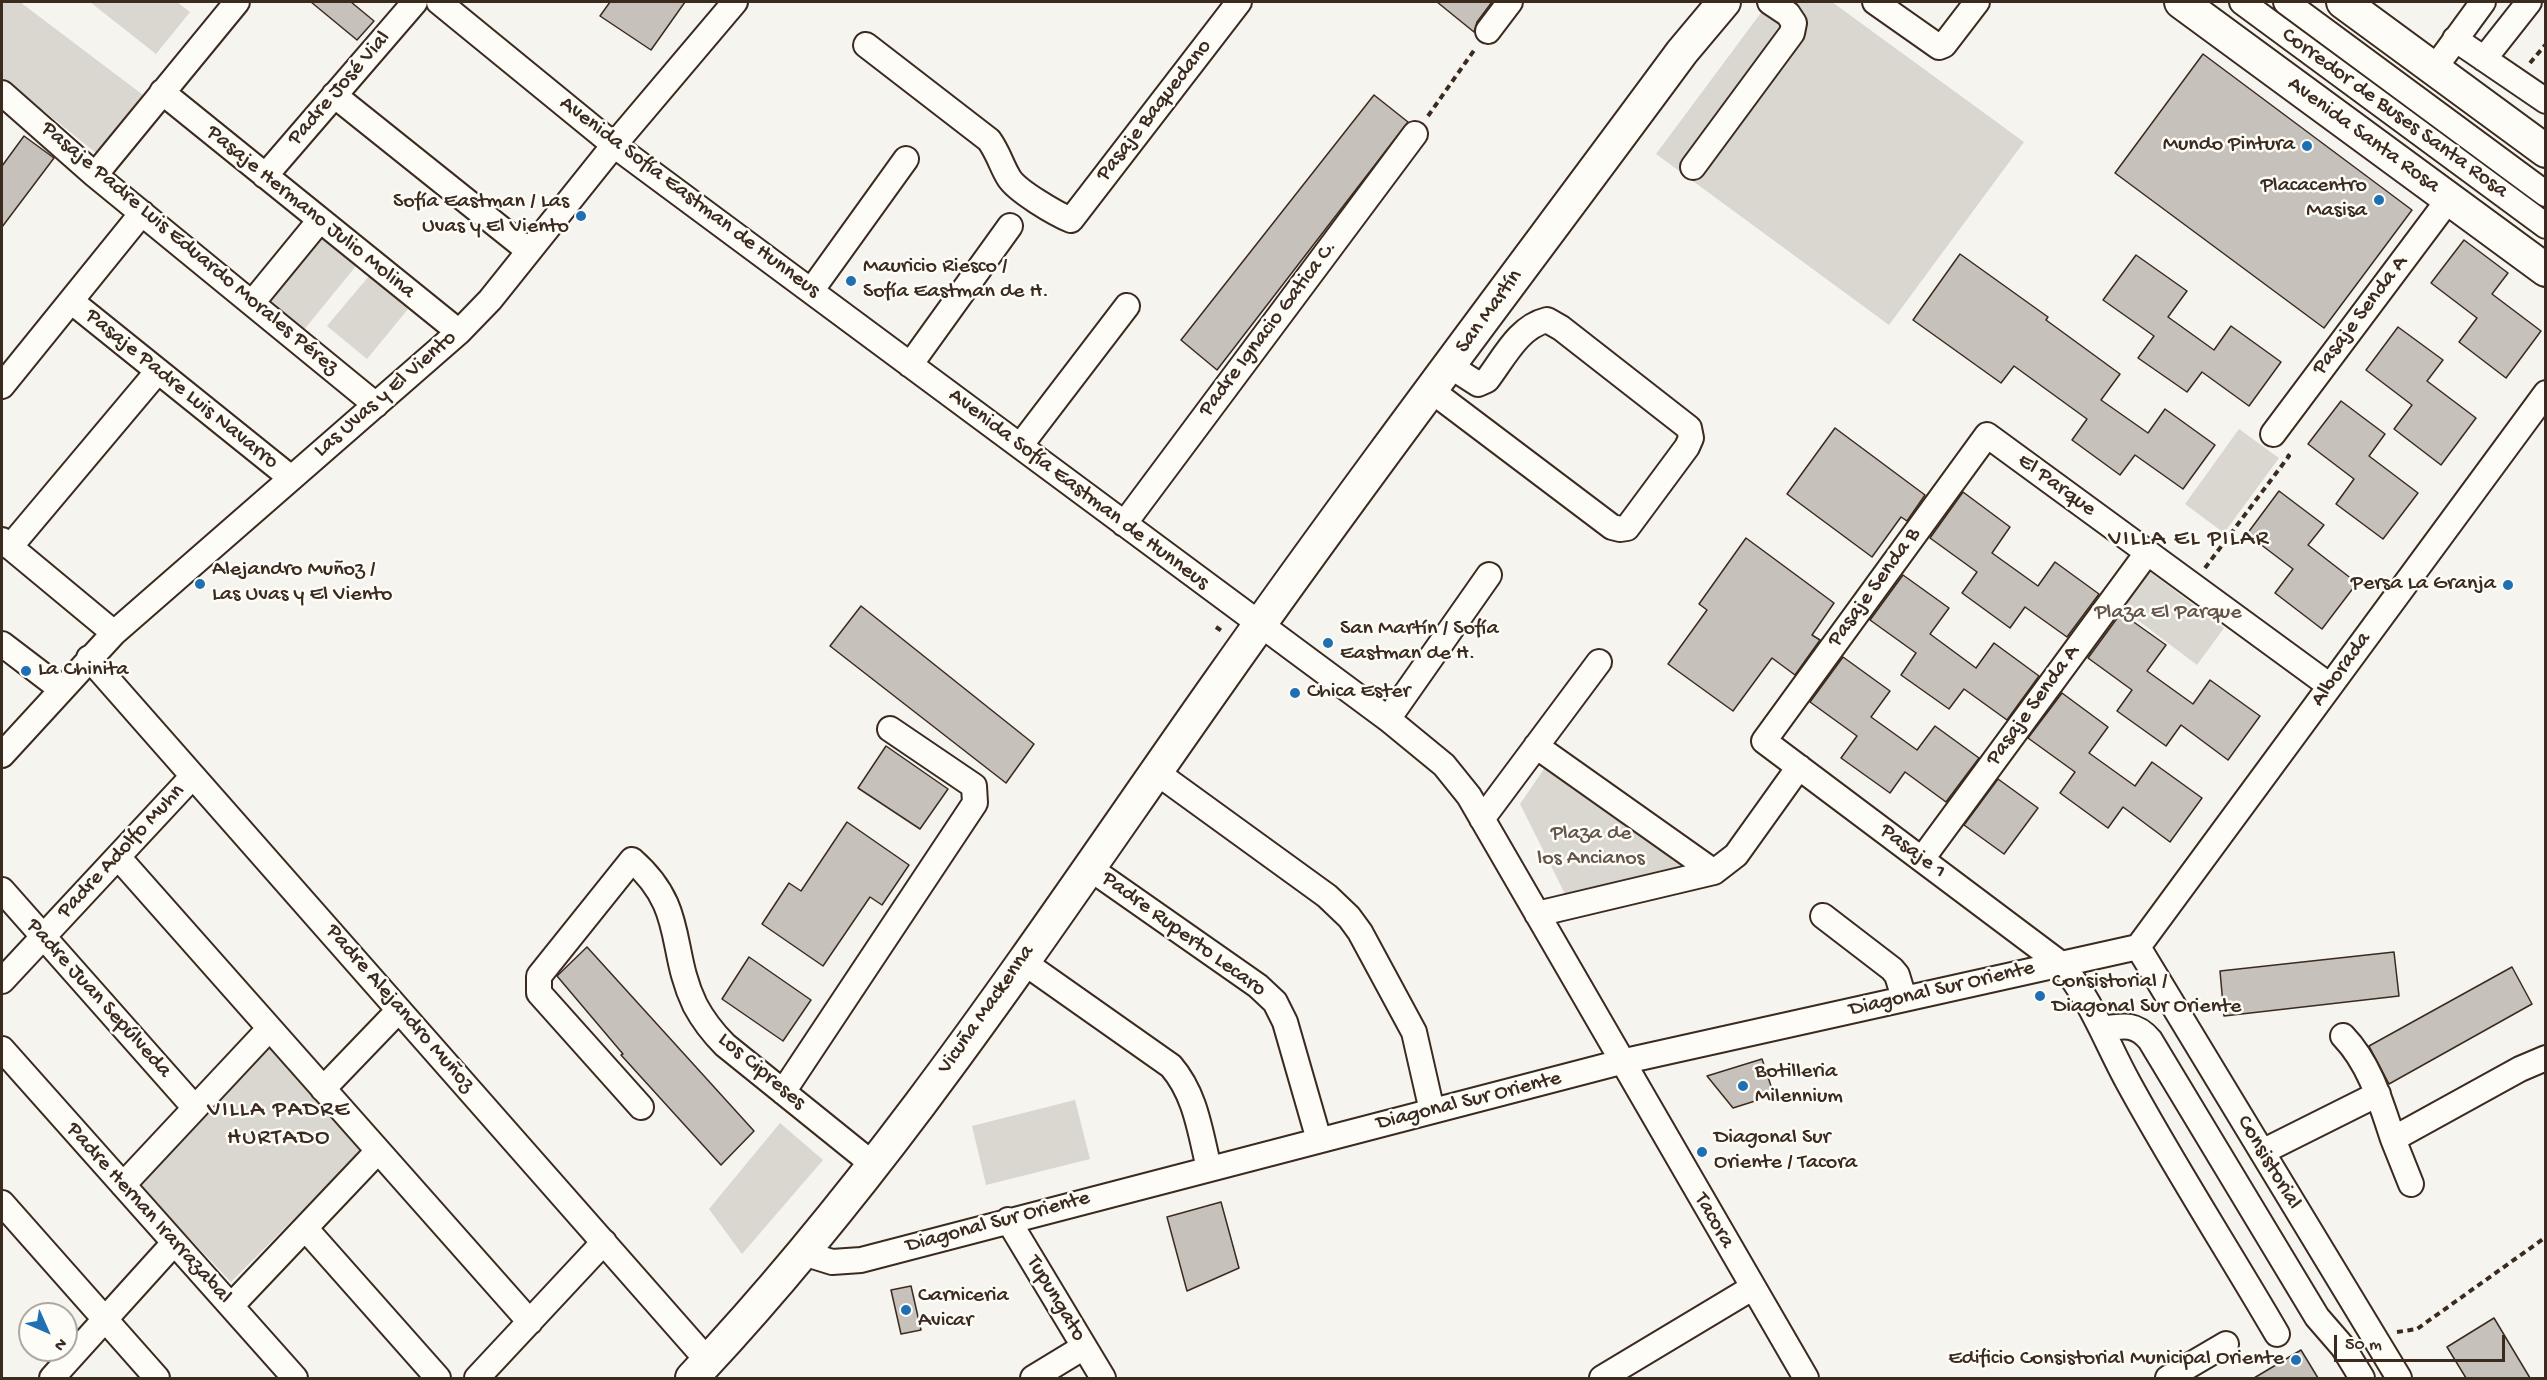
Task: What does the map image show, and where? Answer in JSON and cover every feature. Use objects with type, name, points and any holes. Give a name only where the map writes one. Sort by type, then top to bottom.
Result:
[{"type":"main road","name":"San Martín","points":[[1260,624],[1682,52],[1724,2]]},
{"type":"main road","name":"Avenida Santa Rosa","points":[[2181,2],[2546,270]]},
{"type":"main road","points":[[2343,2],[2546,151]]},
{"type":"main road","name":"Vicuña Mackenna","points":[[700,1370],[803,1253],[875,1166],[1260,624]]},
{"type":"street","points":[[95,175],[237,2]]},
{"type":"street","name":"Padre José Vial","points":[[265,176],[414,2]]},
{"type":"street","name":"Avenida Sofía Eastman de Hunneus","points":[[439,2],[614,145],[1388,719],[1444,765],[1469,796],[1621,1062]]},
{"type":"street","name":"Las Uvas y El Viento","points":[[2,755],[61,688],[114,633],[459,332],[490,300],[614,145],[735,2]]},
{"type":"street","name":"Pasaje Baquedano","points":[[866,45],[989,140],[999,154],[1009,179],[1053,212],[1071,220],[1239,2]]},
{"type":"street","points":[[1488,32],[1510,2]]},
{"type":"street","points":[[1693,167],[1792,33],[1794,23],[1788,14],[1770,2]]},
{"type":"street","points":[[1875,2],[1934,46],[1939,47],[1944,45],[1977,2]]},
{"type":"street","name":"Corredor de Buses Santa Rosa","points":[[2242,2],[2546,226]]},
{"type":"street","name":"Corredor de Buses Santa Rosa","points":[[2286,2],[2546,194]]},
{"type":"street","points":[[2434,69],[2483,2]]},
{"type":"street","points":[[2484,59],[2529,2]]},
{"type":"street","points":[[2455,39],[2546,101]]},
{"type":"street","name":"Pasaje Hermano Julio Molina","points":[[162,92],[459,332]]},
{"type":"street","points":[[334,95],[529,251]]},
{"type":"street","name":"Pasaje Padre Luis Eduardo Morales Pérez","points":[[5,104],[376,405]]},
{"type":"street","name":"Padre Ignacio Gatica C.","points":[[1124,524],[1415,134]]},
{"type":"street","points":[[811,291],[906,159]]},
{"type":"street","name":"Pasaje Senda A","points":[[2273,434],[2449,198]]},
{"type":"street","points":[[2,386],[142,213]]},
{"type":"street","points":[[252,303],[320,220]]},
{"type":"street","points":[[910,365],[1010,226]]},
{"type":"street","name":"Pasaje Padre Luis Navarro","points":[[71,301],[291,478]]},
{"type":"street","points":[[1020,446],[1127,306]]},
{"type":"street","points":[[1432,391],[1612,526],[1620,529],[1627,528],[1688,447],[1691,438],[1689,428],[1561,328],[1547,320],[1534,323],[1524,330],[1487,380],[1478,384],[1450,366]]},
{"type":"street","points":[[114,633],[6,543],[158,371]]},
{"type":"street","name":"Alborada","points":[[2138,946],[2546,393]]},
{"type":"street","name":"El Parque","points":[[1987,435],[2330,686]]},
{"type":"street","name":"Pasaje Senda B","points":[[1764,741],[1987,435]]},
{"type":"street","name":"Pasaje Senda A","points":[[1922,859],[2147,553]]},
{"type":"street","points":[[1388,719],[1489,575]]},
{"type":"street","points":[[2,644],[61,688]]},
{"type":"street","name":"Padre Alejandro Muñoz","points":[[89,658],[604,1242],[700,1370]]},
{"type":"street","points":[[1482,819],[1599,662]]},
{"type":"street","points":[[783,1092],[975,803],[974,786],[890,729]]},
{"type":"street","name":"Pasaje 1","points":[[1764,741],[2061,964],[2075,981],[2128,1082],[2277,1334]]},
{"type":"street","points":[[1536,746],[1714,872]]},
{"type":"street","points":[[1537,914],[1714,872],[1736,855],[1799,767]]},
{"type":"street","points":[[1156,772],[1327,896],[1349,917],[1360,932],[1414,1032],[1432,1111]]},
{"type":"street","name":"Padre Adolfo Muhn","points":[[2,981],[193,776]]},
{"type":"street","points":[[118,857],[530,1322]]},
{"type":"street","name":"Los Cipreses","points":[[641,1107],[539,993],[539,976],[632,860],[653,881],[666,903],[689,987],[703,1019],[725,1045],[875,1166]]},
{"type":"street","name":"Padre Ruperto Lecaro","points":[[1089,867],[1258,986],[1275,1002],[1285,1022],[1319,1140]]},
{"type":"street","name":"Padre Juan Sepúlveda","points":[[2,890],[195,1108]]},
{"type":"street","points":[[1823,916],[1892,969],[1897,975],[1904,998]]},
{"type":"street","name":"Diagonal Sur Oriente","points":[[803,1253],[817,1259],[846,1262],[1621,1062],[2138,946]]},
{"type":"street","name":"Consistorial","points":[[2138,946],[2399,1378]]},
{"type":"street","points":[[1022,961],[1171,1066],[1183,1081],[1192,1099],[1209,1168]]},
{"type":"street","points":[[323,1089],[399,1010]]},
{"type":"street","points":[[2102,1029],[2130,1025],[2139,1029],[2150,1040],[2317,1317],[2339,1342],[2362,1378]]},
{"type":"street","points":[[123,1185],[269,1029]]},
{"type":"street","points":[[2343,1036],[2355,1048],[2378,1094],[2411,1184]]},
{"type":"street","name":"Padre Hernan Irarrazabal","points":[[2,1049],[295,1378]]},
{"type":"street","points":[[2393,1139],[2520,1069],[2546,1058]]},
{"type":"street","name":"Tacora","points":[[1621,1062],[1806,1378]]},
{"type":"street","points":[[2262,1152],[2378,1094]]},
{"type":"street","points":[[231,1306],[378,1151]]},
{"type":"street","points":[[2,1203],[157,1378]]},
{"type":"street","name":"Tupungato","points":[[1008,1220],[1103,1378]]},
{"type":"street","points":[[305,1228],[438,1378]]},
{"type":"street","points":[[477,1378],[604,1242]]},
{"type":"street","points":[[52,1378],[174,1243]]},
{"type":"street","points":[[1602,1378],[1752,1288]]},
{"type":"street","points":[[2168,1378],[2226,1344]]},
{"type":"street","points":[[1033,1378],[1084,1347]]},
{"type":"path","points":[[1415,134],[1488,32]]},
{"type":"path","points":[[2192,585],[2289,456],[2271,442],[2273,434]]},
{"type":"path","points":[[2378,1343],[2396,1333],[2417,1329],[2546,1238]]},
{"type":"green space","points":[[2,2],[20,2],[143,95],[96,153],[2,77]]},
{"type":"green space","points":[[90,2],[177,2],[190,12],[156,54]]},
{"type":"green space","points":[[1769,2],[1832,2],[2024,142],[1889,325],[1656,154]]},
{"type":"green space","points":[[316,233],[356,266],[303,331],[263,298]]},
{"type":"green space","points":[[369,276],[408,309],[367,359],[327,326]]},
{"type":"green space","points":[[2239,429],[2279,458],[2224,533],[2185,504]]},
{"type":"green space","name":"Plaza El Parque","points":[[2138,563],[2224,628],[2197,665],[2111,600]]},
{"type":"green space","name":"Plaza de los Ancianos","points":[[1548,763],[1697,867],[1568,900],[1520,804]]},
{"type":"green space","points":[[268,1041],[366,1146],[231,1282],[138,1184]]},
{"type":"green space","points":[[1075,1100],[1090,1159],[986,1185],[972,1126]]},
{"type":"green space","points":[[780,1123],[823,1160],[742,1254],[709,1209]]},
{"type":"building","points":[[311,2],[351,2],[374,21],[357,40]]},
{"type":"building","points":[[610,2],[685,2],[651,50],[600,16]]},
{"type":"building","points":[[1437,2],[1492,2],[1477,22],[1474,32]]},
{"type":"building","points":[[2203,54],[2412,210],[2324,328],[2115,173]]},
{"type":"building","points":[[1374,95],[1408,122],[1217,370],[1181,340]]},
{"type":"building","points":[[24,136],[54,158],[2,227],[2,166]]},
{"type":"building","points":[[2464,240],[2508,273],[2492,294],[2541,331],[2506,378],[2459,342],[2477,318],[2431,283]]},
{"type":"building","points":[[1960,254],[2048,317],[2046,320],[2120,374],[2101,400],[2148,433],[2165,409],[2215,445],[2183,489],[2135,455],[2120,475],[2072,440],[2087,419],[2014,366],[2001,383],[1913,320]]},
{"type":"building","points":[[2136,255],[2187,291],[2168,317],[2214,350],[2231,326],[2281,362],[2249,406],[2202,372],[2187,392],[2138,358],[2154,336],[2103,300]]},
{"type":"building","points":[[2398,327],[2443,360],[2427,381],[2476,418],[2441,465],[2394,429],[2412,405],[2366,370]]},
{"type":"building","points":[[2341,401],[2385,434],[2369,456],[2418,493],[2383,539],[2336,504],[2354,479],[2308,444]]},
{"type":"building","points":[[1835,428],[1925,495],[1907,521],[1901,517],[1872,557],[1787,494]]},
{"type":"building","points":[[2279,491],[2324,525],[2308,545],[2357,583],[2322,629],[2275,593],[2293,569],[2247,534]]},
{"type":"building","points":[[1963,492],[2010,527],[1992,553],[2038,586],[2055,562],[2099,594],[2067,637],[2025,607],[2010,628],[1962,593],[1977,572],[1930,538]]},
{"type":"building","points":[[1746,538],[1834,603],[1812,635],[1820,640],[1795,675],[1772,658],[1733,711],[1668,664],[1707,610],[1699,604]]},
{"type":"building","points":[[1903,575],[1949,608],[1930,634],[1976,668],[1994,643],[2039,676],[2007,720],[1964,689],[1949,709],[1901,675],[1916,653],[1870,620]]},
{"type":"building","points":[[861,606],[1034,744],[1006,783],[830,646]]},
{"type":"building","points":[[2121,613],[2166,645],[2147,671],[2193,704],[2210,680],[2260,716],[2228,760],[2181,725],[2166,746],[2117,711],[2132,690],[2088,658]]},
{"type":"building","points":[[1843,657],[1890,691],[1871,717],[1917,750],[1935,726],[1979,758],[1946,802],[1905,772],[1890,793],[1841,758],[1857,736],[1810,702]]},
{"type":"building","points":[[2062,693],[2108,727],[2089,753],[2135,786],[2152,762],[2202,798],[2170,842],[2123,807],[2108,828],[2060,793],[2075,772],[2028,738]]},
{"type":"building","points":[[886,746],[948,789],[920,829],[858,788]]},
{"type":"building","points":[[1998,779],[2038,808],[2004,854],[1964,825]]},
{"type":"building","points":[[847,822],[909,865],[882,905],[870,897],[823,966],[762,924],[789,883],[801,891]]},
{"type":"building","points":[[587,947],[754,1131],[721,1165],[621,1055],[623,1054],[557,976]]},
{"type":"building","points":[[2394,952],[2399,996],[2224,1016],[2220,971]]},
{"type":"building","points":[[749,957],[811,1000],[783,1041],[722,999]]},
{"type":"building","points":[[2512,967],[2532,1004],[2389,1084],[2369,1046]]},
{"type":"building","name":"Botilleria Milennium","points":[[1762,1059],[1774,1095],[1733,1108],[1707,1076]]},
{"type":"building","points":[[1221,1202],[1239,1268],[1187,1291],[1167,1217]]},
{"type":"building","name":"Carniceria Avicar","points":[[911,1286],[921,1330],[901,1334],[891,1290]]},
{"type":"building","points":[[2494,1318],[2530,1378],[2466,1378],[2447,1347]]},
{"type":"building","name":"Edificio Consistorial Municipal Oriente","points":[[2301,1350],[2318,1378],[2254,1378]]},
{"type":"place","name":"Mundo Pintura","points":[[2307,146]]},
{"type":"place","name":"Placacentro Masisa","points":[[2379,200]]},
{"type":"place","name":"Sofía Eastman / Las Uvas y El Viento","points":[[581,216]]},
{"type":"place","name":"Mauricio Riesco / Sofía Eastman de H.","points":[[851,281]]},
{"type":"place","name":"Alejandro Muñoz / Las Uvas y El Viento","points":[[200,584]]},
{"type":"place","name":"Persa La Granja","points":[[2508,585]]},
{"type":"place","name":"San Martín / Sofía Eastman de H.","points":[[1328,643]]},
{"type":"place","name":"La Chinita","points":[[26,671]]},
{"type":"place","name":"Chica Ester","points":[[1295,693]]},
{"type":"place","name":"Consistorial / Diagonal Sur Oriente","points":[[2040,996]]},
{"type":"place","name":"Botilleria Milennium","points":[[1743,1086]]},
{"type":"place","name":"Diagonal Sur Oriente / Tacora","points":[[1702,1152]]},
{"type":"place","name":"Carniceria Avicar","points":[[906,1310]]},
{"type":"place","name":"Edificio Consistorial Municipal Oriente","points":[[2296,1360]]},
{"type":"district","name":"VILLA EL PILAR","points":[[2189,540]]},
{"type":"district","name":"VILLA PADRE HURTADO","points":[[279,1125]]}]
